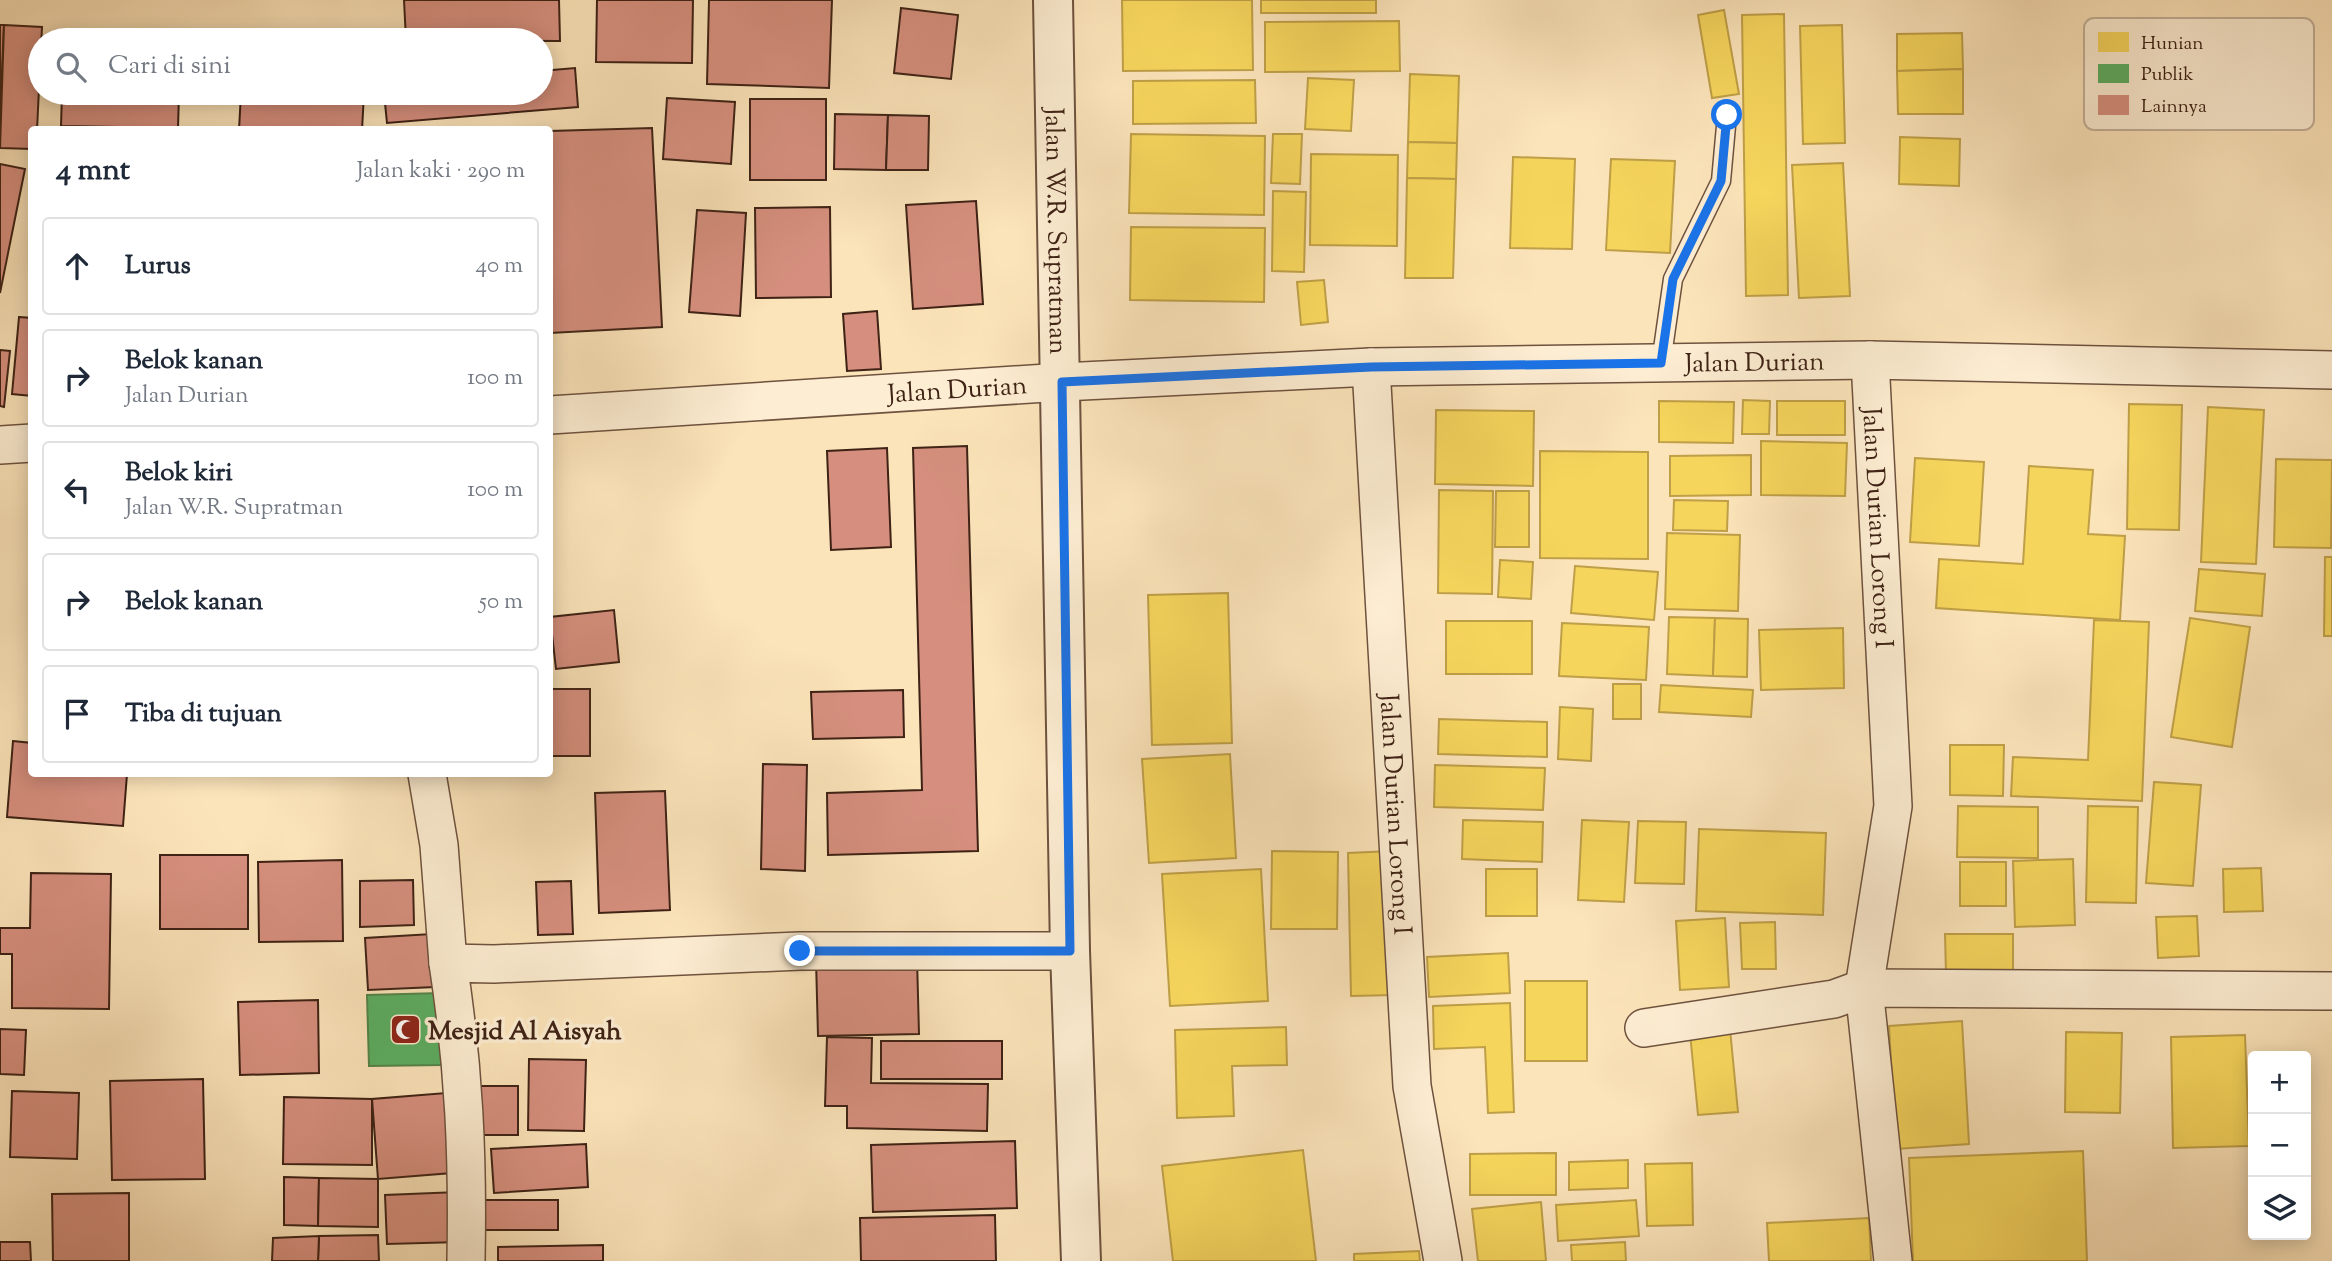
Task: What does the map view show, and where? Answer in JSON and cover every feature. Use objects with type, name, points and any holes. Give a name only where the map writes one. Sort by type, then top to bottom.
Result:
[{"type":"street","name":"Jalan W.R. Supratman","points":[[1053,0],[1062,382],[1070,951],[1081,1261]]},
{"type":"street","name":"Jalan Durian","points":[[553,415],[1062,382],[1371,367],[1870,360],[2332,370]]},
{"type":"street","name":"Jalan Durian Lorong I","points":[[1870,360],[1893,806],[1864,988],[1893,1261]]},
{"type":"street","name":"Jalan Durian Lorong I","points":[[1371,367],[1412,1086],[1443,1261]]},
{"type":"street","points":[[0,445],[28,443]]},
{"type":"street","points":[[428,777],[439,845],[448,963],[462,1053],[468,1159],[466,1261]]},
{"type":"street","points":[[448,963],[494,964],[800,951],[1070,951]]},
{"type":"street","points":[[1644,1028],[1834,999],[1864,988],[2332,991]]},
{"type":"lane","points":[[1661,363],[1673,279],[1721,181],[1727,115]]},
{"type":"building: Hunian","points":[[1122,0],[1252,0],[1253,70],[1123,71]]},
{"type":"building: Hunian","points":[[1261,0],[1376,0],[1376,13],[1261,13]]},
{"type":"building: Hunian","points":[[1724,10],[1739,94],[1712,98],[1698,15]]},
{"type":"building: Hunian","points":[[1784,14],[1788,295],[1746,296],[1742,15]]},
{"type":"building: Hunian","points":[[1399,21],[1400,71],[1265,72],[1265,22]]},
{"type":"building: Hunian","points":[[1842,25],[1845,143],[1803,144],[1800,26]]},
{"type":"building: Hunian","points":[[1962,33],[1963,69],[1897,71],[1897,34]]},
{"type":"building: Hunian","points":[[1963,69],[1963,114],[1898,114],[1897,71]]},
{"type":"building: Hunian","points":[[1410,74],[1459,76],[1457,143],[1408,142]]},
{"type":"building: Hunian","points":[[1308,78],[1354,80],[1351,131],[1305,129]]},
{"type":"building: Hunian","points":[[1255,80],[1256,123],[1133,124],[1133,81]]},
{"type":"building: Hunian","points":[[1131,134],[1265,136],[1264,215],[1129,213]]},
{"type":"building: Hunian","points":[[1273,134],[1302,134],[1300,184],[1271,183]]},
{"type":"building: Hunian","points":[[1900,137],[1960,139],[1959,186],[1899,184]]},
{"type":"building: Hunian","points":[[1408,142],[1457,143],[1456,179],[1407,178]]},
{"type":"building: Hunian","points":[[1311,154],[1398,155],[1397,246],[1310,245]]},
{"type":"building: Hunian","points":[[1513,157],[1575,159],[1572,249],[1510,248]]},
{"type":"building: Hunian","points":[[1611,159],[1675,161],[1670,253],[1606,250]]},
{"type":"building: Hunian","points":[[1843,163],[1850,296],[1799,298],[1792,165]]},
{"type":"building: Hunian","points":[[1407,178],[1456,179],[1453,278],[1405,278]]},
{"type":"building: Hunian","points":[[1273,191],[1306,192],[1304,272],[1272,271]]},
{"type":"building: Hunian","points":[[1131,227],[1265,228],[1264,302],[1130,300]]},
{"type":"building: Hunian","points":[[1324,280],[1328,322],[1301,325],[1297,282]]},
{"type":"building: Hunian","points":[[1743,400],[1770,401],[1769,434],[1742,434]]},
{"type":"building: Hunian","points":[[1659,401],[1734,402],[1733,443],[1659,442]]},
{"type":"building: Hunian","points":[[1777,401],[1845,401],[1845,435],[1777,435]]},
{"type":"building: Hunian","points":[[2129,404],[2182,405],[2179,530],[2127,529]]},
{"type":"building: Hunian","points":[[2208,407],[2264,410],[2256,564],[2201,562]]},
{"type":"building: Hunian","points":[[1436,410],[1534,411],[1533,486],[1435,484]]},
{"type":"building: Hunian","points":[[1761,441],[1847,443],[1845,496],[1761,495]]},
{"type":"building: Hunian","points":[[1540,451],[1648,452],[1648,559],[1540,558]]},
{"type":"building: Hunian","points":[[1751,455],[1751,495],[1670,496],[1670,456]]},
{"type":"building: Hunian","points":[[1915,458],[1984,462],[1979,546],[1910,542]]},
{"type":"building: Hunian","points":[[2276,459],[2332,460],[2331,548],[2274,547]]},
{"type":"building: Hunian","points":[[2029,466],[2093,470],[2088,534],[2125,536],[2120,620],[1936,608],[1939,559],[2023,564]]},
{"type":"building: Hunian","points":[[1439,490],[1493,491],[1492,594],[1438,593]]},
{"type":"building: Hunian","points":[[1496,491],[1529,491],[1529,547],[1495,547]]},
{"type":"building: Hunian","points":[[1674,500],[1728,501],[1727,531],[1673,530]]},
{"type":"building: Hunian","points":[[1667,533],[1740,535],[1738,611],[1665,609]]},
{"type":"building: Hunian","points":[[2325,557],[2332,557],[2332,636],[2324,636]]},
{"type":"building: Hunian","points":[[1500,560],[1533,562],[1531,599],[1498,597]]},
{"type":"building: Hunian","points":[[1575,566],[1658,572],[1654,620],[1571,613]]},
{"type":"building: Hunian","points":[[2199,569],[2265,574],[2262,616],[2195,611]]},
{"type":"building: Hunian","points":[[1228,593],[1232,743],[1152,745],[1148,595]]},
{"type":"building: Hunian","points":[[1669,617],[1715,618],[1713,676],[1667,674]]},
{"type":"building: Hunian","points":[[1715,618],[1748,619],[1747,677],[1713,676]]},
{"type":"building: Hunian","points":[[2190,618],[2250,627],[2232,747],[2171,737]]},
{"type":"building: Hunian","points":[[2094,620],[2149,622],[2142,801],[2011,796],[2013,757],[2088,760]]},
{"type":"building: Hunian","points":[[1446,621],[1532,621],[1532,674],[1446,674]]},
{"type":"building: Hunian","points":[[1562,623],[1649,627],[1646,680],[1559,676]]},
{"type":"building: Hunian","points":[[1843,628],[1844,688],[1761,690],[1759,630]]},
{"type":"building: Hunian","points":[[1613,684],[1641,684],[1641,719],[1613,719]]},
{"type":"building: Hunian","points":[[1661,685],[1753,690],[1751,717],[1659,712]]},
{"type":"building: Hunian","points":[[1560,707],[1593,709],[1591,761],[1558,759]]},
{"type":"building: Hunian","points":[[1439,719],[1547,722],[1547,757],[1438,754]]},
{"type":"building: Hunian","points":[[1950,745],[2004,745],[2003,796],[1950,795]]},
{"type":"building: Hunian","points":[[1230,754],[1236,858],[1149,863],[1142,759]]},
{"type":"building: Hunian","points":[[1435,765],[1545,768],[1543,810],[1434,807]]},
{"type":"building: Hunian","points":[[2154,782],[2201,785],[2193,886],[2146,883]]},
{"type":"building: Hunian","points":[[1958,806],[2038,807],[2038,858],[1957,857]]},
{"type":"building: Hunian","points":[[2088,806],[2138,807],[2136,903],[2086,902]]},
{"type":"building: Hunian","points":[[1463,820],[1543,822],[1542,862],[1462,859]]},
{"type":"building: Hunian","points":[[1582,820],[1629,822],[1624,902],[1578,900]]},
{"type":"building: Hunian","points":[[1638,821],[1686,822],[1684,884],[1635,883]]},
{"type":"building: Hunian","points":[[1699,829],[1826,833],[1823,915],[1696,911]]},
{"type":"building: Hunian","points":[[1272,851],[1338,852],[1337,929],[1271,929]]},
{"type":"building: Hunian","points":[[1391,851],[1394,995],[1351,996],[1348,853]]},
{"type":"building: Hunian","points":[[2073,859],[2075,925],[2015,927],[2013,861]]},
{"type":"building: Hunian","points":[[1960,862],[2006,862],[2006,906],[1960,906]]},
{"type":"building: Hunian","points":[[2261,868],[2263,911],[2224,912],[2223,869]]},
{"type":"building: Hunian","points":[[1261,869],[1268,1001],[1170,1006],[1162,874]]},
{"type":"building: Hunian","points":[[1486,869],[1537,869],[1537,916],[1486,916]]},
{"type":"building: Hunian","points":[[2197,916],[2199,956],[2158,958],[2156,917]]},
{"type":"building: Hunian","points":[[1725,918],[1729,987],[1680,990],[1676,921]]},
{"type":"building: Hunian","points":[[1775,922],[1776,969],[1742,969],[1740,923]]},
{"type":"building: Hunian","points":[[1945,934],[2013,934],[2013,973],[1946,974]]},
{"type":"building: Hunian","points":[[1508,953],[1510,993],[1429,997],[1427,957]]},
{"type":"building: Hunian","points":[[1525,981],[1587,981],[1587,1061],[1525,1061]]},
{"type":"building: Hunian","points":[[1510,1003],[1514,1112],[1488,1113],[1485,1047],[1434,1049],[1433,1006]]},
{"type":"building: Hunian","points":[[1962,1021],[1969,1144],[1896,1149],[1889,1026]]},
{"type":"building: Hunian","points":[[1286,1027],[1287,1065],[1232,1066],[1234,1116],[1177,1118],[1175,1030]]},
{"type":"building: Hunian","points":[[1730,1029],[1738,1112],[1698,1115],[1690,1033]]},
{"type":"building: Hunian","points":[[2066,1032],[2122,1033],[2120,1113],[2065,1112]]},
{"type":"building: Hunian","points":[[2245,1035],[2248,1146],[2173,1148],[2171,1037]]},
{"type":"building: Hunian","points":[[1303,1150],[1316,1261],[1173,1261],[1162,1166]]},
{"type":"building: Hunian","points":[[2083,1151],[2087,1261],[1913,1261],[1909,1158]]},
{"type":"building: Hunian","points":[[1556,1153],[1556,1195],[1470,1195],[1470,1154]]},
{"type":"building: Hunian","points":[[1628,1160],[1628,1188],[1569,1190],[1569,1162]]},
{"type":"building: Hunian","points":[[1692,1163],[1693,1225],[1647,1226],[1645,1164]]},
{"type":"building: Hunian","points":[[1636,1200],[1639,1236],[1558,1241],[1556,1205]]},
{"type":"building: Hunian","points":[[1541,1202],[1546,1261],[1478,1261],[1472,1209]]},
{"type":"building: Hunian","points":[[1869,1218],[1871,1261],[1769,1261],[1767,1223]]},
{"type":"building: Hunian","points":[[1625,1242],[1626,1261],[1572,1261],[1571,1245]]},
{"type":"building: Hunian","points":[[1419,1251],[1420,1261],[1354,1261],[1354,1254]]},
{"type":"building: Publik","name":"Mesjid Al Aisyah","points":[[441,993],[442,1065],[369,1066],[367,995]]},
{"type":"building: Lainnya","points":[[404,0],[559,0],[560,41],[553,41],[553,28],[405,28]]},
{"type":"building: Lainnya","points":[[597,0],[693,0],[692,63],[596,62]]},
{"type":"building: Lainnya","points":[[709,0],[832,0],[829,88],[707,84]]},
{"type":"building: Lainnya","points":[[901,8],[958,15],[951,79],[894,73]]},
{"type":"building: Lainnya","points":[[0,25],[4,25],[0,118]]},
{"type":"building: Lainnya","points":[[4,25],[42,27],[28,28],[28,105],[38,105],[37,126],[28,126],[28,149],[0,148]]},
{"type":"building: Lainnya","points":[[575,68],[578,107],[387,123],[385,105],[553,105],[553,70]]},
{"type":"building: Lainnya","points":[[667,98],[735,102],[731,164],[663,159]]},
{"type":"building: Lainnya","points":[[750,99],[826,99],[826,180],[750,180]]},
{"type":"building: Lainnya","points":[[62,105],[179,105],[178,126],[61,126]]},
{"type":"building: Lainnya","points":[[240,105],[363,105],[362,126],[239,126]]},
{"type":"building: Lainnya","points":[[835,114],[888,115],[886,170],[834,169]]},
{"type":"building: Lainnya","points":[[888,115],[929,116],[928,170],[886,170]]},
{"type":"building: Lainnya","points":[[652,128],[662,327],[553,333],[553,131]]},
{"type":"building: Lainnya","points":[[0,164],[25,169],[0,293]]},
{"type":"building: Lainnya","points":[[976,201],[983,304],[913,309],[906,205]]},
{"type":"building: Lainnya","points":[[830,207],[831,297],[756,298],[755,208]]},
{"type":"building: Lainnya","points":[[697,210],[746,213],[740,316],[689,312]]},
{"type":"building: Lainnya","points":[[877,311],[881,369],[847,371],[843,314]]},
{"type":"building: Lainnya","points":[[19,317],[28,318],[28,396],[12,394]]},
{"type":"building: Lainnya","points":[[0,350],[10,351],[4,407],[0,406]]},
{"type":"building: Lainnya","points":[[967,446],[978,851],[828,855],[827,793],[922,790],[913,448]]},
{"type":"building: Lainnya","points":[[887,448],[891,547],[831,550],[827,451]]},
{"type":"building: Lainnya","points":[[614,610],[619,662],[556,669],[553,617]]},
{"type":"building: Lainnya","points":[[553,689],[590,689],[590,756],[553,756]]},
{"type":"building: Lainnya","points":[[903,690],[904,737],[813,739],[811,692]]},
{"type":"building: Lainnya","points":[[13,741],[28,743],[28,777],[127,777],[123,826],[7,817]]},
{"type":"building: Lainnya","points":[[763,764],[807,765],[805,871],[761,869]]},
{"type":"building: Lainnya","points":[[665,791],[670,910],[599,913],[595,793]]},
{"type":"building: Lainnya","points":[[160,855],[248,855],[248,929],[160,929]]},
{"type":"building: Lainnya","points":[[342,860],[343,941],[259,942],[258,862]]},
{"type":"building: Lainnya","points":[[31,873],[111,874],[109,1009],[12,1008],[12,954],[0,954],[0,928],[30,928]]},
{"type":"building: Lainnya","points":[[413,880],[414,925],[360,927],[360,881]]},
{"type":"building: Lainnya","points":[[571,881],[573,934],[538,935],[536,882]]},
{"type":"building: Lainnya","points":[[432,934],[435,987],[368,990],[365,938]]},
{"type":"building: Lainnya","points":[[917,958],[919,1034],[818,1036],[816,960]]},
{"type":"building: Lainnya","points":[[318,1000],[319,1073],[240,1075],[238,1002]]},
{"type":"building: Lainnya","points":[[0,1029],[26,1030],[24,1075],[0,1074]]},
{"type":"building: Lainnya","points":[[827,1037],[872,1038],[871,1083],[988,1084],[987,1131],[847,1128],[847,1106],[825,1106]]},
{"type":"building: Lainnya","points":[[881,1041],[1002,1041],[1002,1079],[881,1079]]},
{"type":"building: Lainnya","points":[[529,1059],[586,1060],[584,1131],[528,1130]]},
{"type":"building: Lainnya","points":[[203,1079],[205,1179],[112,1180],[110,1081]]},
{"type":"building: Lainnya","points":[[481,1086],[518,1086],[518,1135],[481,1135]]},
{"type":"building: Lainnya","points":[[12,1091],[79,1093],[77,1159],[10,1157]]},
{"type":"building: Lainnya","points":[[446,1093],[452,1173],[378,1179],[372,1099]]},
{"type":"building: Lainnya","points":[[284,1097],[372,1099],[372,1165],[283,1164]]},
{"type":"building: Lainnya","points":[[1015,1141],[1017,1208],[873,1212],[871,1145]]},
{"type":"building: Lainnya","points":[[586,1144],[588,1187],[494,1193],[491,1149]]},
{"type":"building: Lainnya","points":[[284,1177],[319,1178],[318,1226],[284,1225]]},
{"type":"building: Lainnya","points":[[319,1178],[378,1179],[378,1227],[318,1226]]},
{"type":"building: Lainnya","points":[[458,1192],[460,1242],[387,1244],[385,1195]]},
{"type":"building: Lainnya","points":[[129,1193],[129,1261],[53,1261],[52,1194]]},
{"type":"building: Lainnya","points":[[478,1200],[558,1200],[558,1230],[477,1230]]},
{"type":"building: Lainnya","points":[[995,1215],[996,1261],[861,1261],[860,1218]]},
{"type":"building: Lainnya","points":[[378,1235],[379,1261],[318,1261],[319,1236]]},
{"type":"building: Lainnya","points":[[319,1236],[318,1261],[272,1261],[273,1238]]},
{"type":"building: Lainnya","points":[[0,1242],[30,1242],[31,1261],[0,1261]]},
{"type":"building: Lainnya","points":[[603,1245],[603,1261],[498,1261],[498,1247]]},
{"type":"place","name":"Mesjid Al Aisyah","points":[[405,1030]]},
{"type":"route","points":[[800,951],[1070,951],[1062,382],[1371,367],[1661,363],[1673,279],[1721,181],[1727,115]]}]
